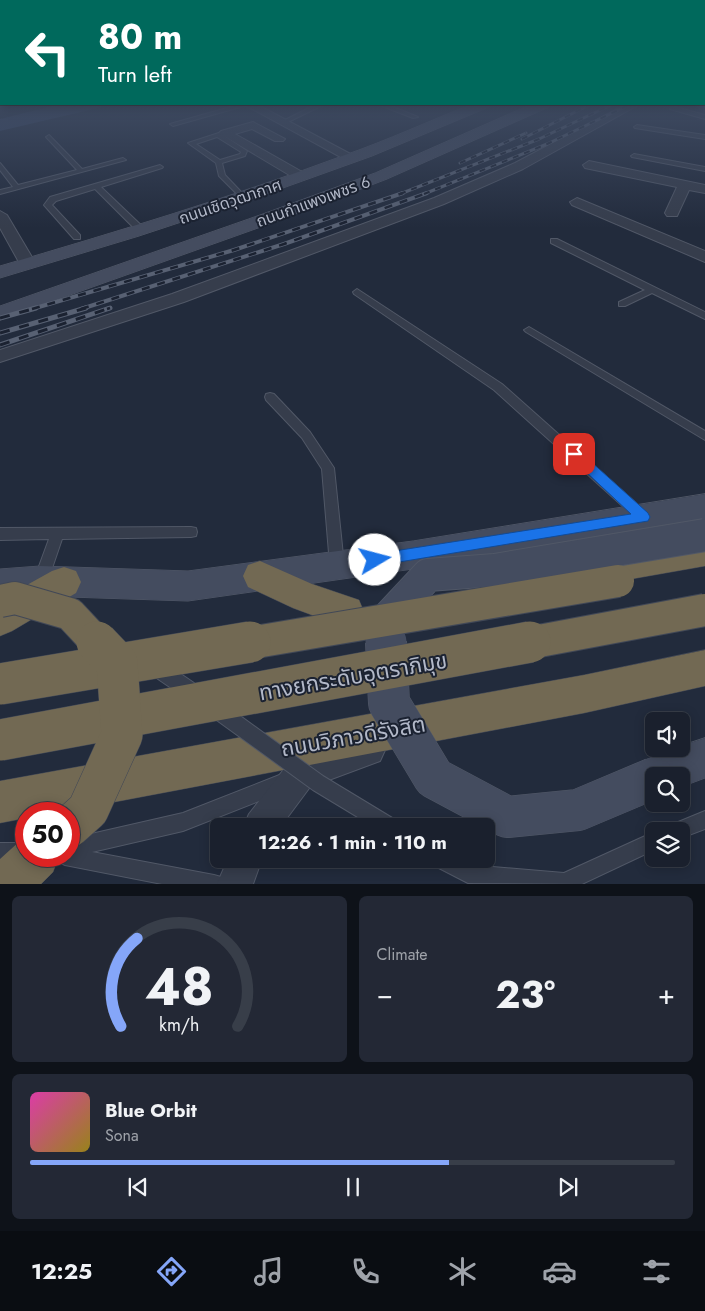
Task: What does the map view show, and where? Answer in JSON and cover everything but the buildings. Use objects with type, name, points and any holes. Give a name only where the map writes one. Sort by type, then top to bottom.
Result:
[{"type":"highway","points":[[0,670],[705,552]]},
{"type":"highway","points":[[0,684],[705,567]]},
{"type":"highway","points":[[260,576],[305,597],[347,612]]},
{"type":"highway","points":[[0,601],[58,593]]},
{"type":"highway","points":[[0,620],[58,593]]},
{"type":"highway","points":[[58,593],[117,663],[122,736],[88,810],[80,817]]},
{"type":"highway","name":"ทางยกระดับอุตราภิมุข","points":[[0,740],[705,610]]},
{"type":"highway","name":"ถนนวิภาวดีรังสิต","points":[[0,802],[584,694],[705,668]]},
{"type":"highway","points":[[7,884],[25,867]]},
{"type":"main road","name":"ถนนเชิดวุฒากาศ","points":[[0,272],[142,231],[243,197],[383,145]]},
{"type":"main road","name":"ถนนกำแพงเพชร 6","points":[[0,313],[266,219],[381,176],[451,145]]},
{"type":"main road","name":"ถนนกำแพงเพชร 6","points":[[0,300],[106,275]]},
{"type":"main road","points":[[0,584],[58,593],[146,586],[188,586],[338,565],[705,507]]},
{"type":"main road","points":[[645,781],[578,810],[507,818],[434,778],[389,703],[385,620],[428,575],[495,570],[705,535]]},
{"type":"main road","points":[[681,767],[705,758]]},
{"type":"street","points":[[243,145],[300,176]]},
{"type":"street","points":[[328,145],[352,158]]},
{"type":"street","points":[[0,356],[178,298],[346,234],[415,210],[518,166],[557,145]]},
{"type":"street","points":[[589,165],[705,189]]},
{"type":"street","points":[[672,213],[685,185]]},
{"type":"street","points":[[577,202],[705,257]]},
{"type":"street","points":[[0,215],[28,264]]},
{"type":"street","points":[[267,818],[299,776],[354,754],[584,694]]},
{"type":"street","points":[[236,884],[242,868]]},
{"type":"lane","points":[[56,145],[81,171]]},
{"type":"lane","points":[[194,145],[219,162],[222,176],[243,197]]},
{"type":"lane","points":[[219,162],[243,155],[244,151],[237,145]]},
{"type":"lane","points":[[634,156],[705,169]]},
{"type":"lane","points":[[0,192],[123,160]]},
{"type":"lane","points":[[0,165],[17,188]]},
{"type":"lane","points":[[77,237],[48,205],[49,202],[53,199],[160,167]]},
{"type":"lane","points":[[96,186],[142,231]]},
{"type":"lane","points":[[554,241],[705,316]]},
{"type":"lane","points":[[622,304],[651,290]]},
{"type":"lane","points":[[357,292],[498,387],[643,517]]},
{"type":"lane","points":[[529,330],[705,436]]},
{"type":"lane","points":[[270,397],[306,435],[328,468],[338,565]]},
{"type":"lane","points":[[0,534],[191,532]]},
{"type":"lane","points":[[56,534],[58,593],[318,783],[377,818]]},
{"type":"lane","points":[[80,845],[183,822],[299,776]]},
{"type":"lane","points":[[690,826],[705,820]]},
{"type":"lane","points":[[458,868],[468,874],[564,882],[645,845]]},
{"type":"lane","points":[[0,852],[15,852]]},
{"type":"lane","points":[[80,859],[214,884]]},
{"type":"railway","points":[[460,163],[499,145]]},
{"type":"railway","points":[[400,194],[523,145]]},
{"type":"railway","points":[[424,194],[544,145]]},
{"type":"railway","points":[[32,309],[234,250],[403,193]]},
{"type":"railway","points":[[81,309],[284,244],[427,193]]},
{"type":"railway","points":[[0,318],[36,308]]},
{"type":"railway","points":[[0,333],[86,308]]},
{"type":"railway","points":[[0,345],[110,308],[107,309]]},
{"type":"route","points":[[375,560],[643,517],[574,454]]}]
